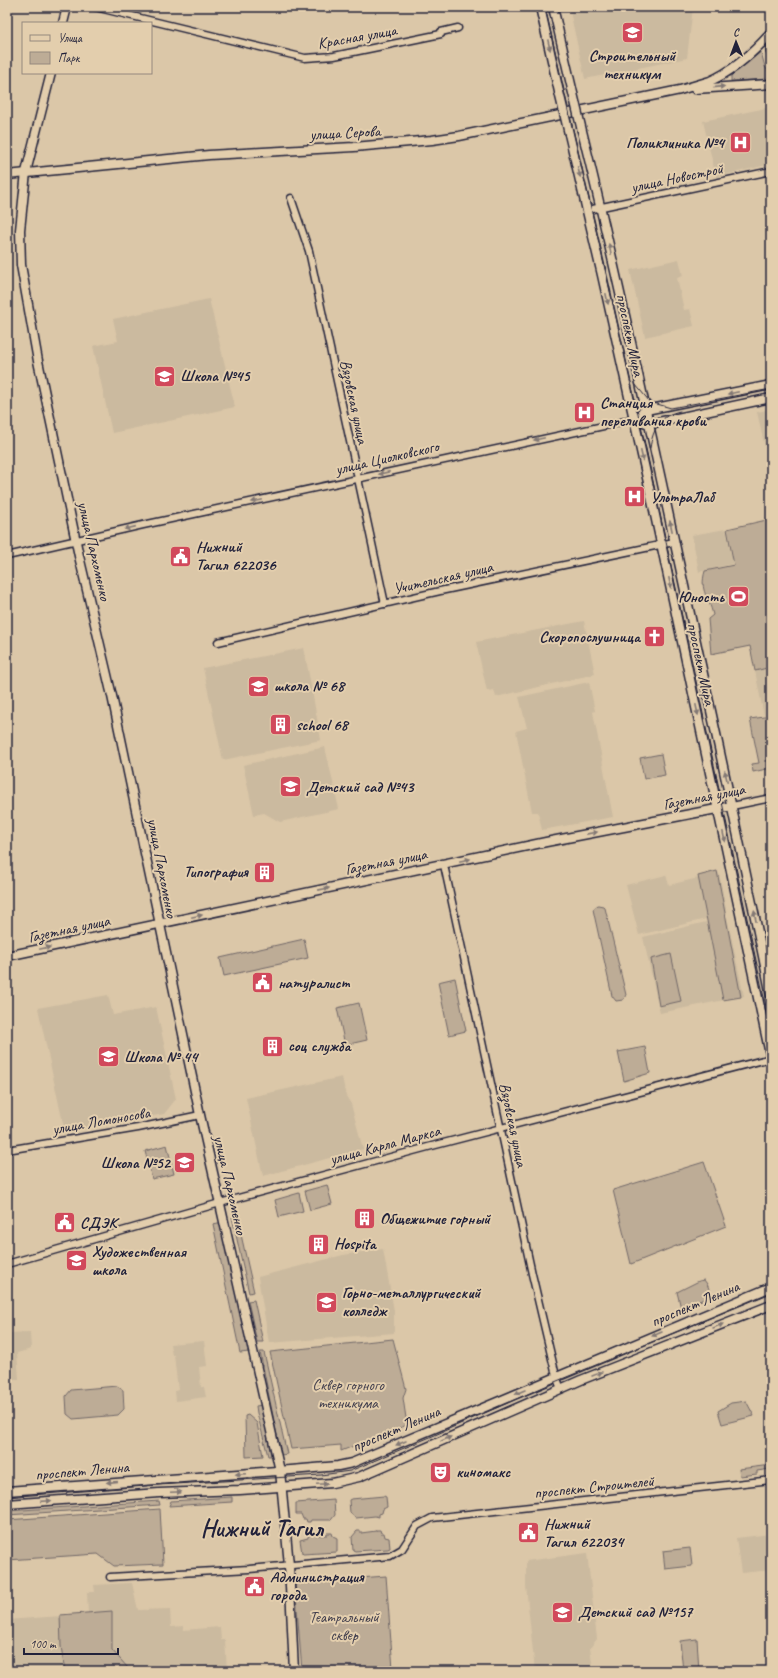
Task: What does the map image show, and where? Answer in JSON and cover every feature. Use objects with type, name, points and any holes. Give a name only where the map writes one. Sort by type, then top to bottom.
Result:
[{"type":"main road","points":[[63,22],[67,7]]},
{"type":"main road","name":"проспект Мира","points":[[540,7],[588,210],[771,1058]]},
{"type":"main road","name":"проспект Мира","points":[[553,7],[646,410],[732,806],[771,996]]},
{"type":"main road","points":[[680,90],[710,80],[725,73],[759,47],[771,33]]},
{"type":"main road","points":[[771,47],[771,52]]},
{"type":"main road","name":"улица Пархоменко","points":[[51,74],[26,172],[20,230],[21,265],[38,361],[76,540],[110,690],[200,1115],[283,1486],[289,1565],[294,1671]]},
{"type":"main road","points":[[680,90],[736,85],[771,84]]},
{"type":"main road","name":"улица Серова","points":[[7,175],[209,154],[354,147],[432,140],[680,90]]},
{"type":"main road","name":"улица Циолковского","points":[[633,418],[646,410],[771,385]]},
{"type":"main road","points":[[633,418],[649,424],[771,398]]},
{"type":"main road","name":"Газетная улица","points":[[7,956],[444,865],[546,842],[732,806]]},
{"type":"main road","name":"проспект Ленина","points":[[7,1491],[280,1471],[338,1466],[352,1463],[556,1376],[771,1287]]},
{"type":"main road","name":"проспект Ленина","points":[[7,1504],[332,1483],[359,1477],[561,1389],[771,1305]]},
{"type":"street","name":"Красная улица","points":[[95,7],[305,58],[334,56],[441,34],[441,32],[458,28]]},
{"type":"street","name":"улица Новострой","points":[[588,210],[771,171]]},
{"type":"street","name":"Вязовская улица","points":[[291,198],[309,251],[385,604]]},
{"type":"street","name":"улица Циолковского","points":[[7,556],[622,422],[633,418]]},
{"type":"street","name":"Учительская улица","points":[[218,642],[447,590],[674,542]]},
{"type":"street","name":"Газетная улица","points":[[732,806],[771,798]]},
{"type":"street","name":"Вязовская улица","points":[[444,865],[532,1274],[556,1376],[561,1389]]},
{"type":"street","name":"улица Карла Маркса","points":[[7,1264],[220,1203],[500,1128],[771,1058]]},
{"type":"street","name":"улица Ломоносова","points":[[7,1150],[138,1128],[200,1115]]},
{"type":"street","name":"проспект Строителей","points":[[289,1565],[390,1556],[402,1549],[411,1534],[421,1523],[432,1518],[771,1480]]},
{"type":"street","points":[[110,1577],[249,1569],[289,1565]]},
{"type":"shaded area","name":"Строительный техникум","points":[[569,7],[693,7],[687,58],[585,79]]},
{"type":"shaded area","name":"Поликлиника №4","points":[[771,107],[771,164],[716,177],[703,121]]},
{"type":"shaded area","points":[[679,259],[683,276],[677,278],[684,310],[690,309],[694,326],[645,337],[630,270]]},
{"type":"shaded area","name":"Школа №45","points":[[209,299],[235,407],[112,433],[93,346],[118,341],[113,319]]},
{"type":"shaded area","points":[[771,409],[771,474],[757,412]]},
{"type":"shaded area","points":[[726,529],[733,564],[699,572],[692,535]]},
{"type":"shaded area","points":[[584,621],[595,674],[496,697],[494,690],[487,691],[476,642]]},
{"type":"shaded area","name":"школа № 68","points":[[304,648],[321,740],[223,760],[203,668]]},
{"type":"shaded area","points":[[771,667],[771,714],[764,716],[755,671]]},
{"type":"shaded area","points":[[589,682],[595,711],[593,712],[613,817],[542,830],[538,812],[532,812],[516,731],[527,728],[519,697]]},
{"type":"shaded area","name":"Детский сад №43","points":[[325,747],[339,809],[280,822],[264,813],[254,815],[243,765]]},
{"type":"shaded area","points":[[719,873],[727,914],[639,935],[626,885],[666,875],[669,885]]},
{"type":"shaded area","points":[[727,917],[744,996],[660,1013],[643,937]]},
{"type":"shaded area","name":"Школа № 44","points":[[108,995],[113,1015],[156,1007],[176,1099],[164,1114],[65,1132],[38,1008]]},
{"type":"shaded area","points":[[342,1077],[346,1096],[351,1104],[363,1149],[263,1176],[246,1098]]},
{"type":"shaded area","name":"Горно-металлургический колледж","points":[[383,1249],[394,1311],[394,1333],[269,1343],[258,1277],[343,1255]]},
{"type":"shaded area","points":[[30,1332],[31,1349],[17,1353],[19,1379],[7,1379],[7,1333]]},
{"type":"shaded area","points":[[204,1341],[207,1366],[199,1367],[201,1387],[204,1387],[206,1397],[176,1401],[175,1391],[178,1390],[174,1355],[172,1355],[170,1344]]},
{"type":"shaded area","points":[[771,1534],[771,1570],[741,1573],[736,1538]]},
{"type":"shaded area","name":"Детский сад №157","points":[[587,1553],[597,1639],[590,1648],[593,1671],[535,1671],[526,1586],[526,1561]]},
{"type":"shaded area","points":[[132,1583],[138,1610],[170,1609],[171,1627],[184,1626],[184,1630],[220,1627],[221,1640],[225,1640],[227,1671],[12,1671],[11,1664],[7,1665],[7,1620],[88,1614],[87,1592],[95,1592],[94,1585]]},
{"type":"green space","points":[[761,52],[765,67],[771,75],[771,79],[731,81],[731,75]]},
{"type":"green space","name":"Юность","points":[[771,519],[771,667],[755,671],[750,646],[711,654],[708,619],[713,615],[705,594],[703,578],[705,571],[734,565],[727,529]]},
{"type":"green space","points":[[771,716],[771,760],[764,761],[771,761],[771,768],[753,772],[752,764],[759,763],[750,719]]},
{"type":"green space","points":[[661,754],[665,775],[644,779],[640,758]]},
{"type":"green space","points":[[717,871],[741,997],[723,1000],[698,876]]},
{"type":"green space","points":[[598,905],[605,908],[626,995],[623,1000],[616,1001],[612,996],[593,909]]},
{"type":"green space","points":[[304,939],[308,958],[224,976],[220,958]]},
{"type":"green space","points":[[671,954],[681,1001],[659,1006],[651,959]]},
{"type":"green space","points":[[455,978],[466,1031],[449,1035],[438,982]]},
{"type":"green space","points":[[359,1003],[367,1040],[345,1045],[337,1008]]},
{"type":"green space","points":[[645,1047],[650,1073],[624,1081],[618,1052]]},
{"type":"green space","points":[[167,1145],[174,1174],[152,1179],[145,1151]]},
{"type":"green space","points":[[704,1162],[726,1226],[631,1264],[613,1190]]},
{"type":"green space","points":[[327,1185],[332,1204],[310,1210],[305,1191]]},
{"type":"green space","points":[[299,1193],[303,1211],[279,1217],[275,1200]]},
{"type":"green space","points":[[232,1217],[237,1217],[254,1292],[249,1293]]},
{"type":"green space","points":[[223,1222],[250,1349],[249,1352],[240,1353],[213,1224]]},
{"type":"green space","points":[[704,1280],[712,1296],[681,1308],[677,1292]]},
{"type":"green space","points":[[254,1300],[263,1342],[257,1342],[248,1301]]},
{"type":"green space","name":"Сквер горного техникума","points":[[393,1339],[406,1389],[403,1398],[407,1425],[341,1451],[341,1445],[291,1449],[270,1352]]},
{"type":"green space","points":[[260,1352],[264,1352],[287,1454],[281,1455]]},
{"type":"green space","points":[[117,1386],[123,1390],[124,1409],[118,1415],[73,1419],[67,1414],[66,1396],[71,1390]]},
{"type":"green space","points":[[746,1401],[754,1416],[722,1424],[718,1411],[731,1403]]},
{"type":"green space","points":[[262,1405],[271,1456],[268,1456],[257,1413],[256,1406]]},
{"type":"green space","points":[[248,1415],[257,1423],[263,1456],[246,1457],[245,1416]]},
{"type":"green space","points":[[771,1465],[771,1472],[770,1469],[757,1471],[757,1474],[740,1476],[739,1469]]},
{"type":"green space","points":[[232,1497],[232,1502],[169,1506],[171,1501]]},
{"type":"green space","points":[[386,1497],[387,1507],[383,1509],[382,1513],[379,1514],[379,1517],[356,1518],[350,1513],[349,1500],[351,1499]]},
{"type":"green space","points":[[334,1500],[335,1515],[331,1520],[311,1520],[310,1522],[307,1522],[306,1519],[303,1519],[301,1514],[296,1514],[296,1503]]},
{"type":"green space","points":[[159,1501],[160,1505],[7,1515],[7,1511]]},
{"type":"green space","points":[[160,1509],[163,1564],[114,1566],[98,1554],[7,1560],[7,1520]]},
{"type":"green space","points":[[380,1530],[381,1533],[384,1533],[385,1537],[389,1538],[390,1548],[353,1550],[352,1537],[357,1531],[361,1531],[361,1533]]},
{"type":"green space","points":[[327,1533],[332,1533],[333,1536],[337,1538],[337,1552],[302,1553],[300,1540],[308,1538],[308,1535],[327,1535]]},
{"type":"green space","points":[[690,1548],[692,1566],[665,1569],[663,1551]]},
{"type":"green space","name":"Театральный сквер","points":[[386,1576],[393,1669],[384,1669],[384,1671],[302,1671],[295,1583]]},
{"type":"green space","points":[[112,1611],[112,1650],[128,1668],[102,1671],[65,1671],[61,1646],[60,1615]]},
{"type":"green space","points":[[697,1639],[699,1671],[683,1671],[680,1641]]},
{"type":"tram line","points":[[545,7],[645,444],[771,1030]]},
{"type":"tram line","points":[[635,384],[650,402],[671,408],[771,389]]},
{"type":"tram line","points":[[650,448],[653,435],[663,419],[680,411]]},
{"type":"tram line","points":[[7,1497],[158,1485],[321,1475],[350,1471],[557,1381],[771,1293]]},
{"type":"place","name":"Строительный техникум","points":[[632,33]]},
{"type":"place","name":"Поликлиника №4","points":[[740,143]]},
{"type":"place","name":"Школа №45","points":[[164,376]]},
{"type":"place","name":"Станция переливания крови","points":[[584,412]]},
{"type":"place","name":"УльтраЛаб","points":[[634,497]]},
{"type":"place","name":"Нижний Тагил 622036","points":[[181,556]]},
{"type":"place","name":"Юность","points":[[739,597]]},
{"type":"place","name":"Скоропослушница","points":[[655,637]]},
{"type":"place","name":"школа № 68","points":[[259,686]]},
{"type":"place","name":"school 68","points":[[281,725]]},
{"type":"place","name":"Детский сад №43","points":[[291,787]]},
{"type":"place","name":"Типография","points":[[264,872]]},
{"type":"place","name":"натуралист","points":[[262,983]]},
{"type":"place","name":"соц служба","points":[[273,1046]]},
{"type":"place","name":"Школа № 44","points":[[108,1057]]},
{"type":"place","name":"Школа №52","points":[[185,1163]]},
{"type":"place","name":"Общежитие горный","points":[[365,1219]]},
{"type":"place","name":"СДЭК","points":[[65,1223]]},
{"type":"place","name":"Hospita","points":[[318,1244]]},
{"type":"place","name":"Художественная школа","points":[[76,1261]]},
{"type":"place","name":"Горно-металлургический колледж","points":[[327,1302]]},
{"type":"place","name":"киномакс","points":[[440,1472]]},
{"type":"place","name":"Нижний Тагил 622034","points":[[528,1533]]},
{"type":"place","name":"Администрация города","points":[[254,1586]]},
{"type":"place","name":"Детский сад №157","points":[[562,1612]]},
{"type":"district","name":"Нижний Тагил","points":[[262,1528]]}]
